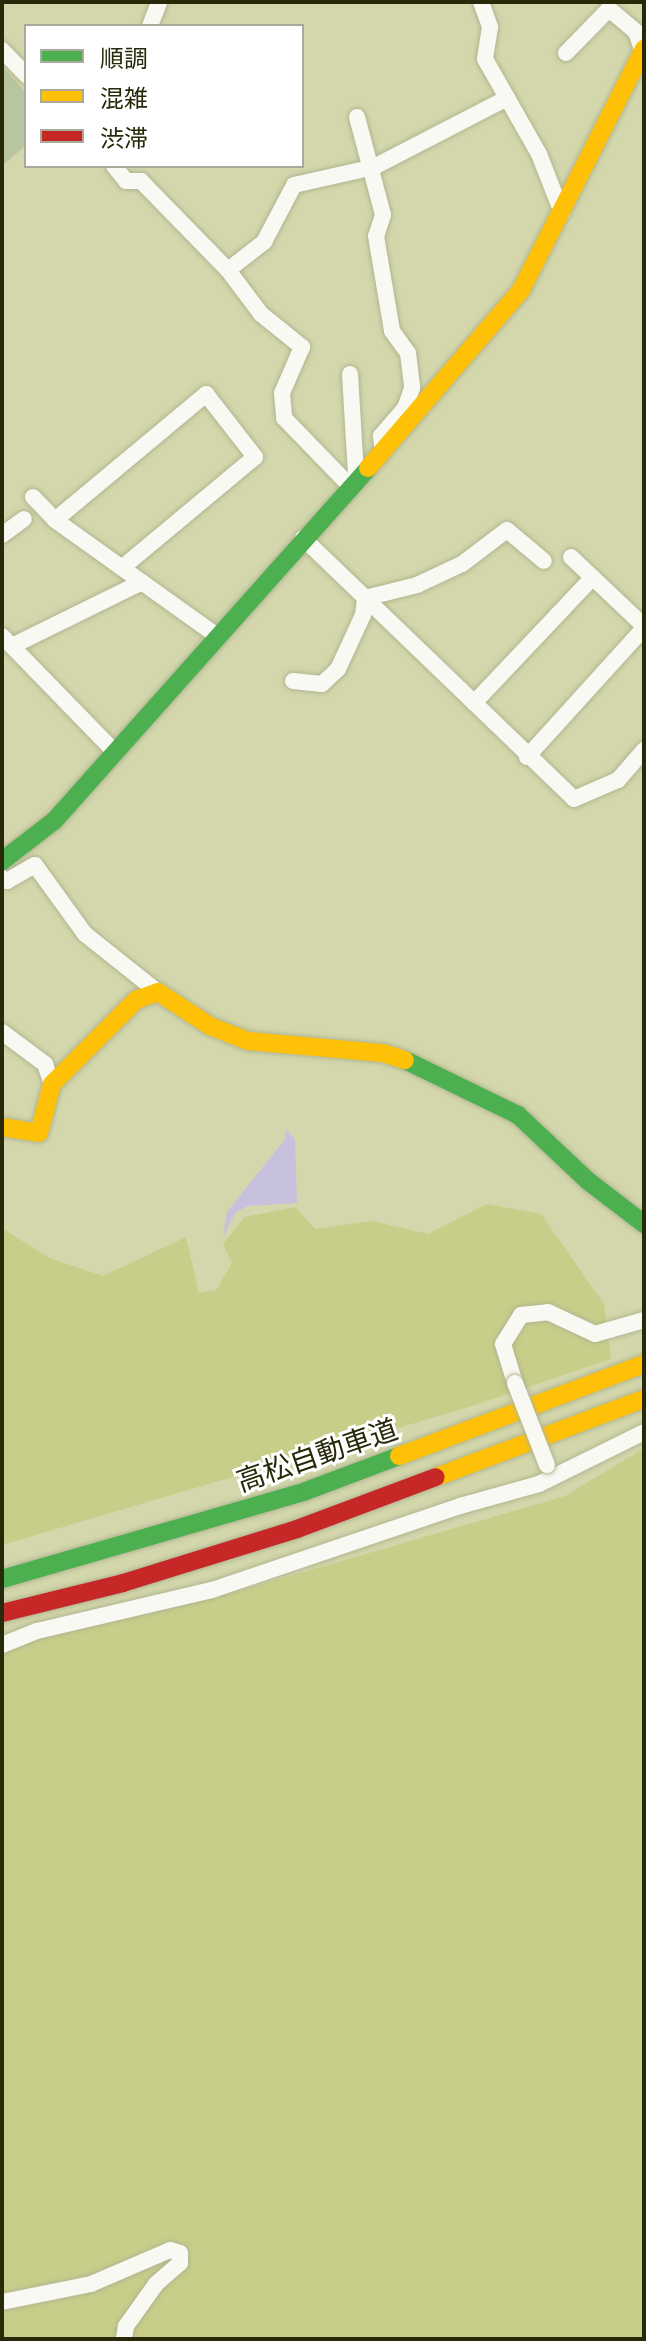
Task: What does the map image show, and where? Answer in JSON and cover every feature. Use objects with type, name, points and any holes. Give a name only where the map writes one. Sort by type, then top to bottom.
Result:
[{"type":"main road","points":[[2,861],[54,821],[521,290],[643,51]]},
{"type":"main road","points":[[2,1127],[39,1133],[52,1084],[136,1000],[158,992],[210,1026],[248,1041],[383,1053],[423,1066],[518,1115],[588,1181],[644,1224]]},
{"type":"main road","name":"高松自動車道","points":[[2,1579],[306,1491],[644,1364]]},
{"type":"main road","points":[[2,1613],[123,1583],[297,1529],[644,1399]]},
{"type":"street","points":[[151,24],[159,2]]},
{"type":"street","points":[[481,2],[490,27],[485,59],[539,154],[562,213]]},
{"type":"street","points":[[566,53],[609,9],[636,32],[643,51]]},
{"type":"street","points":[[2,50],[24,73]]},
{"type":"street","points":[[228,270],[264,242],[294,185],[374,167],[507,98]]},
{"type":"street","points":[[357,117],[374,167],[383,215],[376,236],[392,331],[408,353],[412,388],[405,408],[381,436],[382,445]]},
{"type":"street","points":[[116,168],[126,181],[141,181],[228,270],[261,314],[302,347],[282,393],[284,418],[353,480]]},
{"type":"street","points":[[350,374],[353,480]]},
{"type":"street","points":[[55,520],[206,394],[255,457],[122,568]]},
{"type":"street","points":[[33,497],[55,520],[217,636]]},
{"type":"street","points":[[2,535],[24,519]]},
{"type":"street","points":[[365,598],[417,585],[462,564],[507,530],[544,561]]},
{"type":"street","points":[[303,538],[574,799],[618,780],[644,750]]},
{"type":"street","points":[[527,757],[644,627],[571,557]]},
{"type":"street","points":[[474,703],[593,577]]},
{"type":"street","points":[[114,751],[7,641],[142,582]]},
{"type":"street","points":[[293,681],[322,684],[338,669],[363,615],[365,598]]},
{"type":"street","points":[[2,878],[7,881],[35,865],[85,934],[158,992]]},
{"type":"street","points":[[2,1032],[45,1064],[52,1084]]},
{"type":"street","points":[[550,1472],[503,1344],[521,1315],[548,1312],[595,1334],[644,1320]]},
{"type":"street","points":[[2,1645],[37,1631],[212,1590],[550,1472],[644,1432]]},
{"type":"street","points":[[2,2302],[91,2284],[170,2250],[180,2253],[180,2263],[156,2284],[126,2326],[124,2339]]},
{"type":"green space","points":[[487,1204],[541,1214],[604,1304],[611,1359],[466,1408],[2,1545],[2,1228],[49,1258],[103,1276],[186,1237],[199,1293],[216,1290],[232,1263],[223,1244],[245,1217],[295,1207],[315,1229],[372,1221],[428,1234]]},
{"type":"green space","points":[[644,1448],[644,2339],[2,2339],[2,1651],[38,1638],[211,1599],[565,1496]]},
{"type":"shaded area","points":[[286,1129],[295,1139],[297,1203],[248,1206],[236,1212],[223,1237],[227,1212],[285,1139]]},
{"type":"building","points":[[2,66],[24,91],[24,147],[2,166]]},
{"type":"traffic: fast","points":[[2,861],[54,821],[368,468]]},
{"type":"traffic: fast","points":[[405,1060],[518,1115],[588,1181],[644,1224]]},
{"type":"traffic: fast","points":[[2,1579],[306,1491],[399,1456]]},
{"type":"traffic: slow","points":[[368,468],[521,290],[644,49]]},
{"type":"traffic: slow","points":[[2,1127],[39,1133],[52,1084],[136,1000],[158,992],[210,1026],[248,1041],[383,1053],[405,1060]]},
{"type":"traffic: slow","points":[[399,1456],[644,1364]]},
{"type":"traffic: slow","points":[[436,1477],[644,1399]]},
{"type":"traffic: jam","points":[[2,1613],[123,1583],[297,1529],[436,1477]]}]
